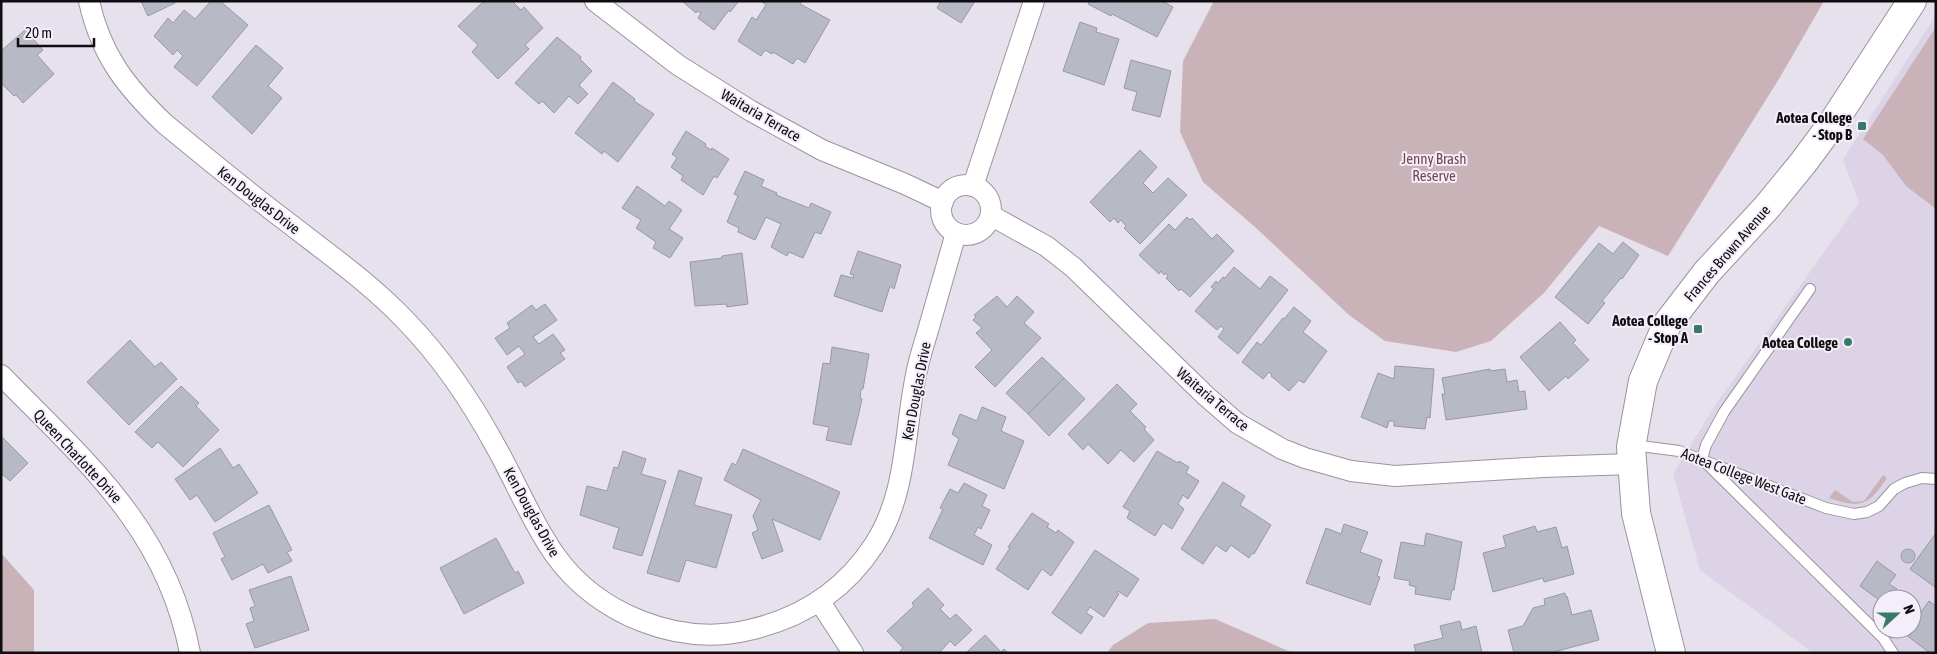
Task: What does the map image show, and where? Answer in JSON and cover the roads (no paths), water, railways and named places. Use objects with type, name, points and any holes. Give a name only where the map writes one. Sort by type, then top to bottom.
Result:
[{"type":"street","name":"Ken Douglas Drive","points":[[89,1],[103,44],[118,72],[138,98],[165,124],[382,297],[426,344],[474,408],[547,543],[574,577],[599,598],[640,621],[666,629],[713,635],[742,632],[761,628],[798,614],[820,602],[843,582],[874,545],[888,518],[900,481],[917,369],[956,233]]},
{"type":"street","name":"Waitaria Terrace","points":[[596,1],[678,65],[751,111],[822,150],[905,184],[943,202]]},
{"type":"street","points":[[973,186],[1034,1]]},
{"type":"street","name":"Frances Brown Avenue","points":[[1671,653],[1636,513],[1631,454],[1643,381],[1667,324],[1707,272],[1767,207],[1809,155],[1832,124],[1912,1]]},
{"type":"street","points":[[973,186],[986,196],[990,204],[992,216],[978,233],[963,235],[950,229],[942,217],[943,202],[951,190],[957,187],[973,186]]},
{"type":"street","name":"Waitaria Terrace","points":[[992,216],[1046,246],[1072,267],[1206,396],[1237,423],[1282,448],[1305,458],[1351,471],[1395,476],[1544,467],[1631,454]]},
{"type":"street","name":"Queen Charlotte Drive","points":[[1,375],[96,472],[126,507],[149,541],[164,572],[177,604],[190,653]]},
{"type":"street","points":[[820,602],[853,653]]},
{"type":"lane","points":[[1810,289],[1724,412],[1706,445],[1702,459],[1883,638],[1894,653]]},
{"type":"lane","name":"Aotea College West Gate","points":[[1631,454],[1679,451],[1826,508],[1854,514],[1867,512],[1879,506],[1894,489],[1904,483],[1922,478],[1936,478]]},
{"type":"place","name":"Aotea College - Stop B","points":[[1862,126]]},
{"type":"place","name":"Aotea College - Stop A","points":[[1698,329]]},
{"type":"place","name":"Aotea College","points":[[1848,342]]},
{"type":"park label","name":"Jenny Brash Reserve","points":[[1434,166]]}]
